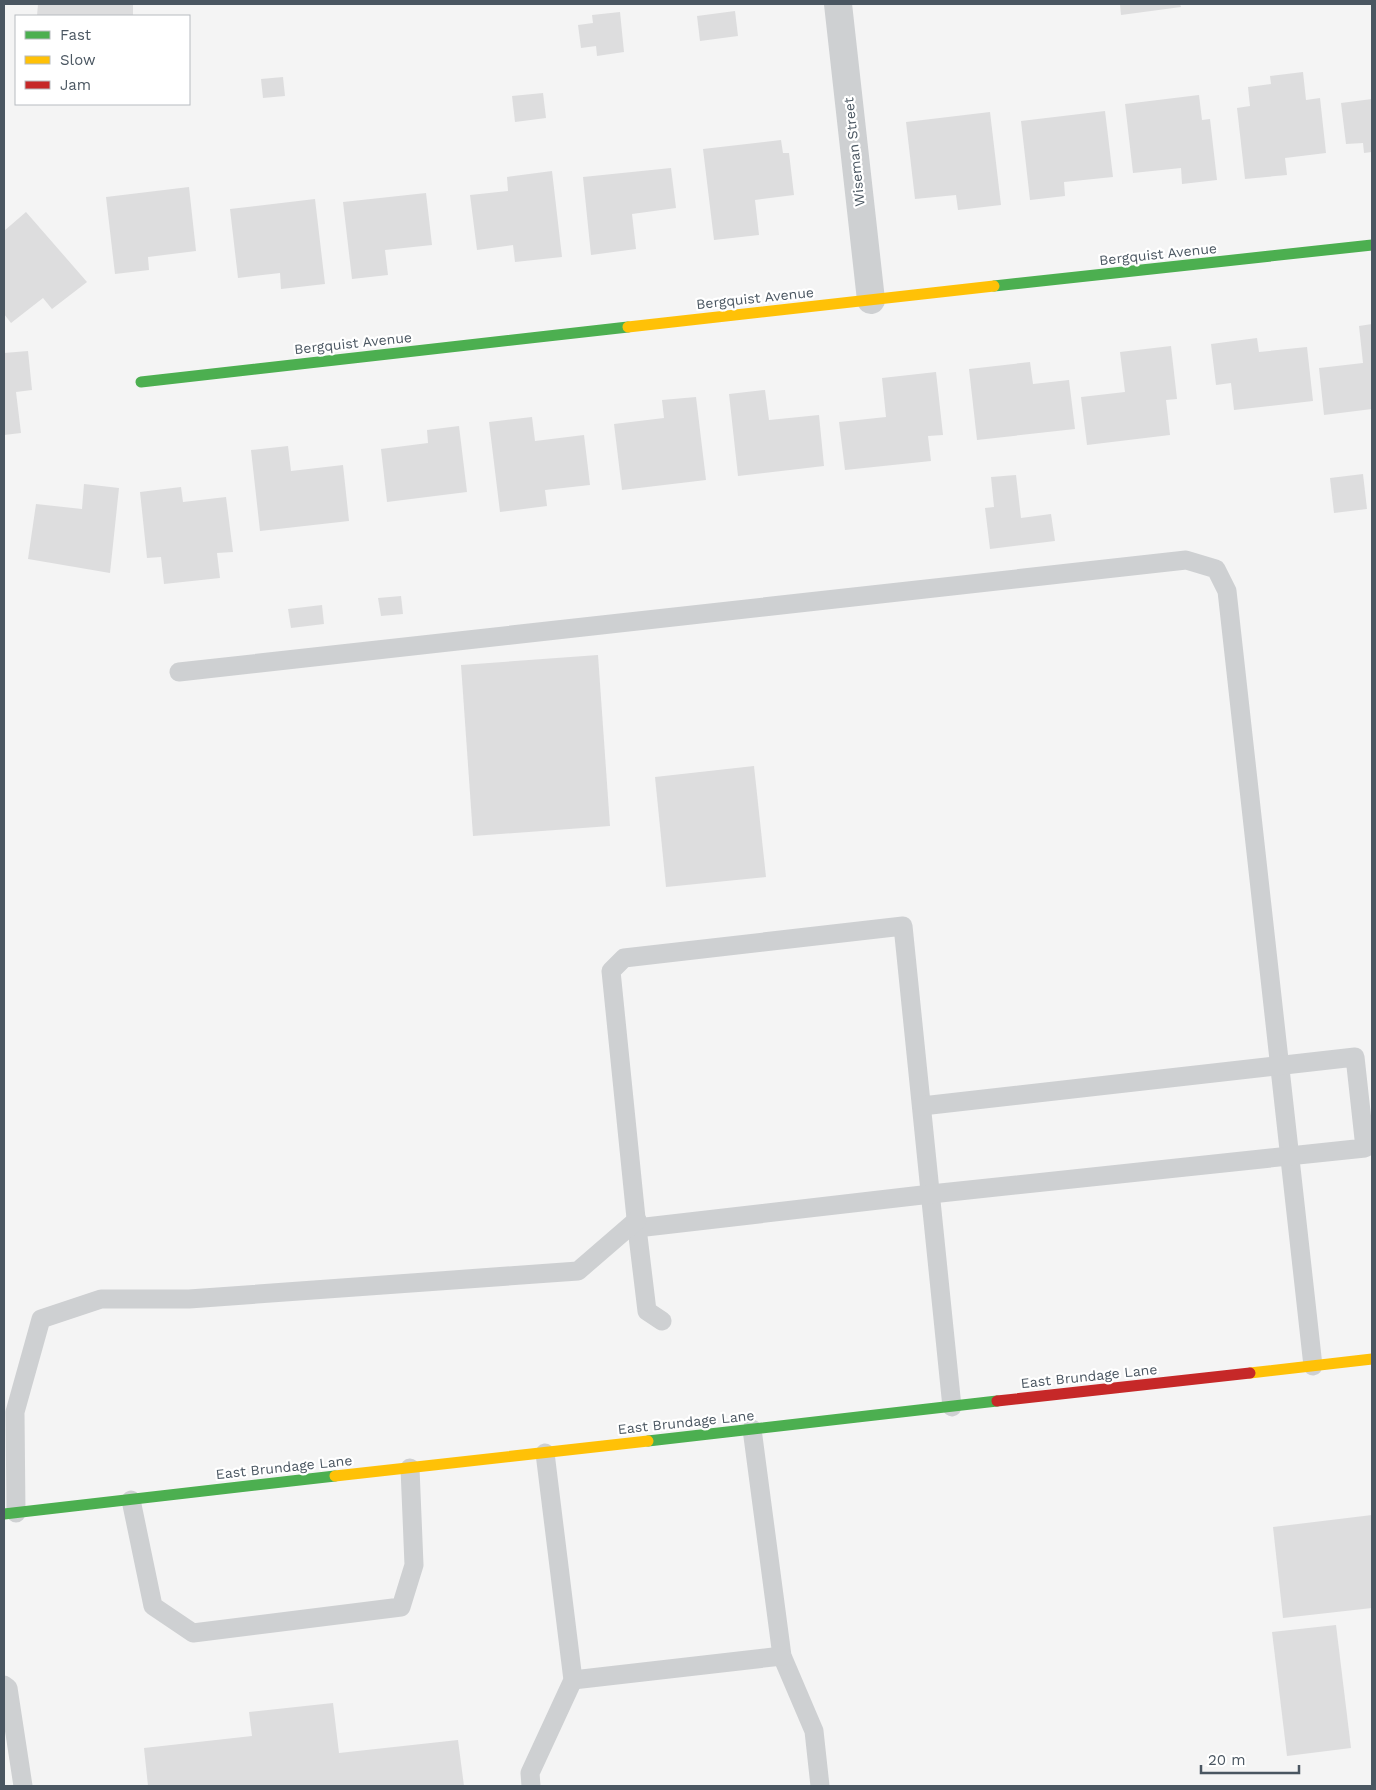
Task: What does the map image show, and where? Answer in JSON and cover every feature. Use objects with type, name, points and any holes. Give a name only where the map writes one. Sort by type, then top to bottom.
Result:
[{"type":"main road","name":"Bergquist Avenue","points":[[142,382],[1372,246]]},
{"type":"main road","name":"East Brundage Lane","points":[[10,1514],[1372,1358]]},
{"type":"street","name":"Wiseman Street","points":[[838,4],[870,300]]},
{"type":"lane","points":[[179,672],[1186,560],[1216,569],[1227,591],[1313,1366]]},
{"type":"lane","points":[[662,1321],[647,1311],[610,971],[624,958],[903,926],[952,1407]]},
{"type":"lane","points":[[10,1514],[15,1412],[41,1319],[101,1299],[189,1299],[578,1271],[637,1224],[1365,1148],[1356,1057],[922,1106]]},
{"type":"lane","points":[[752,1430],[782,1656],[814,1731],[820,1786]]},
{"type":"lane","points":[[531,1786],[530,1774],[573,1680],[545,1453]]},
{"type":"lane","points":[[132,1500],[153,1606],[192,1633],[400,1608],[414,1565],[410,1468]]},
{"type":"lane","points":[[573,1680],[782,1656]]},
{"type":"lane","points":[[4,1685],[8,1688],[23,1786]]},
{"type":"building","points":[[38,4],[133,4],[133,15],[37,15]]},
{"type":"building","points":[[1120,4],[1180,4],[1181,7],[1121,15]]},
{"type":"building","points":[[735,11],[738,36],[700,41],[697,16]]},
{"type":"building","points":[[620,12],[624,52],[597,56],[596,46],[581,48],[578,25],[593,23],[592,15]]},
{"type":"building","points":[[1303,72],[1306,100],[1320,98],[1326,153],[1285,158],[1287,175],[1245,179],[1237,108],[1250,106],[1248,87],[1271,84],[1270,76]]},
{"type":"building","points":[[283,77],[285,96],[263,98],[261,79]]},
{"type":"building","points":[[543,93],[546,118],[515,122],[512,96]]},
{"type":"building","points":[[1199,95],[1202,120],[1210,119],[1217,180],[1182,184],[1181,168],[1133,173],[1125,104]]},
{"type":"building","points":[[1372,99],[1372,152],[1364,153],[1363,143],[1346,144],[1341,103]]},
{"type":"building","points":[[1105,111],[1113,177],[1064,182],[1065,196],[1030,200],[1021,121]]},
{"type":"building","points":[[990,112],[1001,205],[958,210],[956,195],[915,199],[906,122]]},
{"type":"building","points":[[781,140],[783,153],[789,153],[794,195],[755,200],[759,235],[714,240],[703,149]]},
{"type":"building","points":[[671,168],[676,208],[632,214],[636,249],[591,255],[583,177]]},
{"type":"building","points":[[552,171],[562,257],[515,262],[513,245],[477,250],[470,195],[508,191],[507,177]]},
{"type":"building","points":[[189,187],[196,251],[148,257],[149,270],[115,274],[106,197]]},
{"type":"building","points":[[426,193],[432,245],[385,250],[388,275],[352,279],[343,202]]},
{"type":"building","points":[[315,199],[325,284],[281,289],[280,273],[238,278],[230,209]]},
{"type":"building","points":[[26,212],[87,282],[52,309],[43,298],[11,323],[4,314],[4,231]]},
{"type":"building","points":[[1372,324],[1372,409],[1324,415],[1319,368],[1363,363],[1359,326]]},
{"type":"building","points":[[1257,338],[1259,352],[1307,347],[1313,401],[1234,410],[1231,383],[1216,385],[1211,344]]},
{"type":"building","points":[[1171,346],[1177,399],[1166,400],[1170,435],[1087,445],[1081,397],[1125,392],[1120,352]]},
{"type":"building","points":[[28,351],[32,390],[16,392],[21,433],[4,435],[4,353]]},
{"type":"building","points":[[1030,362],[1033,384],[1069,380],[1075,429],[977,440],[969,369]]},
{"type":"building","points":[[936,372],[943,435],[928,436],[931,461],[845,470],[839,422],[886,417],[882,378]]},
{"type":"building","points":[[765,390],[769,420],[819,415],[824,466],[738,476],[729,394]]},
{"type":"building","points":[[696,397],[706,480],[622,490],[614,424],[664,418],[662,400]]},
{"type":"building","points":[[532,417],[535,441],[584,435],[590,485],[545,490],[547,506],[500,512],[489,422]]},
{"type":"building","points":[[459,426],[467,492],[387,502],[381,449],[428,443],[427,430]]},
{"type":"building","points":[[288,446],[291,471],[343,465],[349,521],[260,531],[251,450]]},
{"type":"building","points":[[1363,474],[1367,509],[1334,513],[1330,478]]},
{"type":"building","points":[[1016,475],[1021,518],[1051,514],[1055,541],[990,549],[985,508],[994,507],[991,477]]},
{"type":"building","points":[[84,484],[119,488],[110,573],[28,559],[36,504],[82,509]]},
{"type":"building","points":[[181,487],[183,502],[226,497],[233,552],[217,553],[220,578],[164,584],[161,557],[147,558],[140,492]]},
{"type":"building","points":[[401,596],[403,614],[381,616],[378,598]]},
{"type":"building","points":[[322,605],[324,624],[291,628],[288,609]]},
{"type":"building","points":[[598,655],[610,826],[473,836],[461,665]]},
{"type":"building","points":[[754,766],[766,877],[666,887],[655,777]]},
{"type":"building","points":[[1372,1515],[1372,1608],[1283,1618],[1273,1527]]},
{"type":"building","points":[[1336,1625],[1351,1748],[1287,1756],[1272,1632]]},
{"type":"building","points":[[333,1703],[339,1753],[458,1740],[464,1786],[148,1786],[144,1748],[252,1736],[249,1712]]},
{"type":"traffic: fast","points":[[994,286],[1372,245]]},
{"type":"traffic: fast","points":[[141,382],[628,327]]},
{"type":"traffic: fast","points":[[648,1441],[997,1401]]},
{"type":"traffic: fast","points":[[4,1514],[335,1476]]},
{"type":"traffic: slow","points":[[628,327],[994,286]]},
{"type":"traffic: slow","points":[[1250,1373],[1372,1359]]},
{"type":"traffic: slow","points":[[335,1476],[648,1441]]},
{"type":"traffic: jam","points":[[997,1401],[1250,1373]]}]
